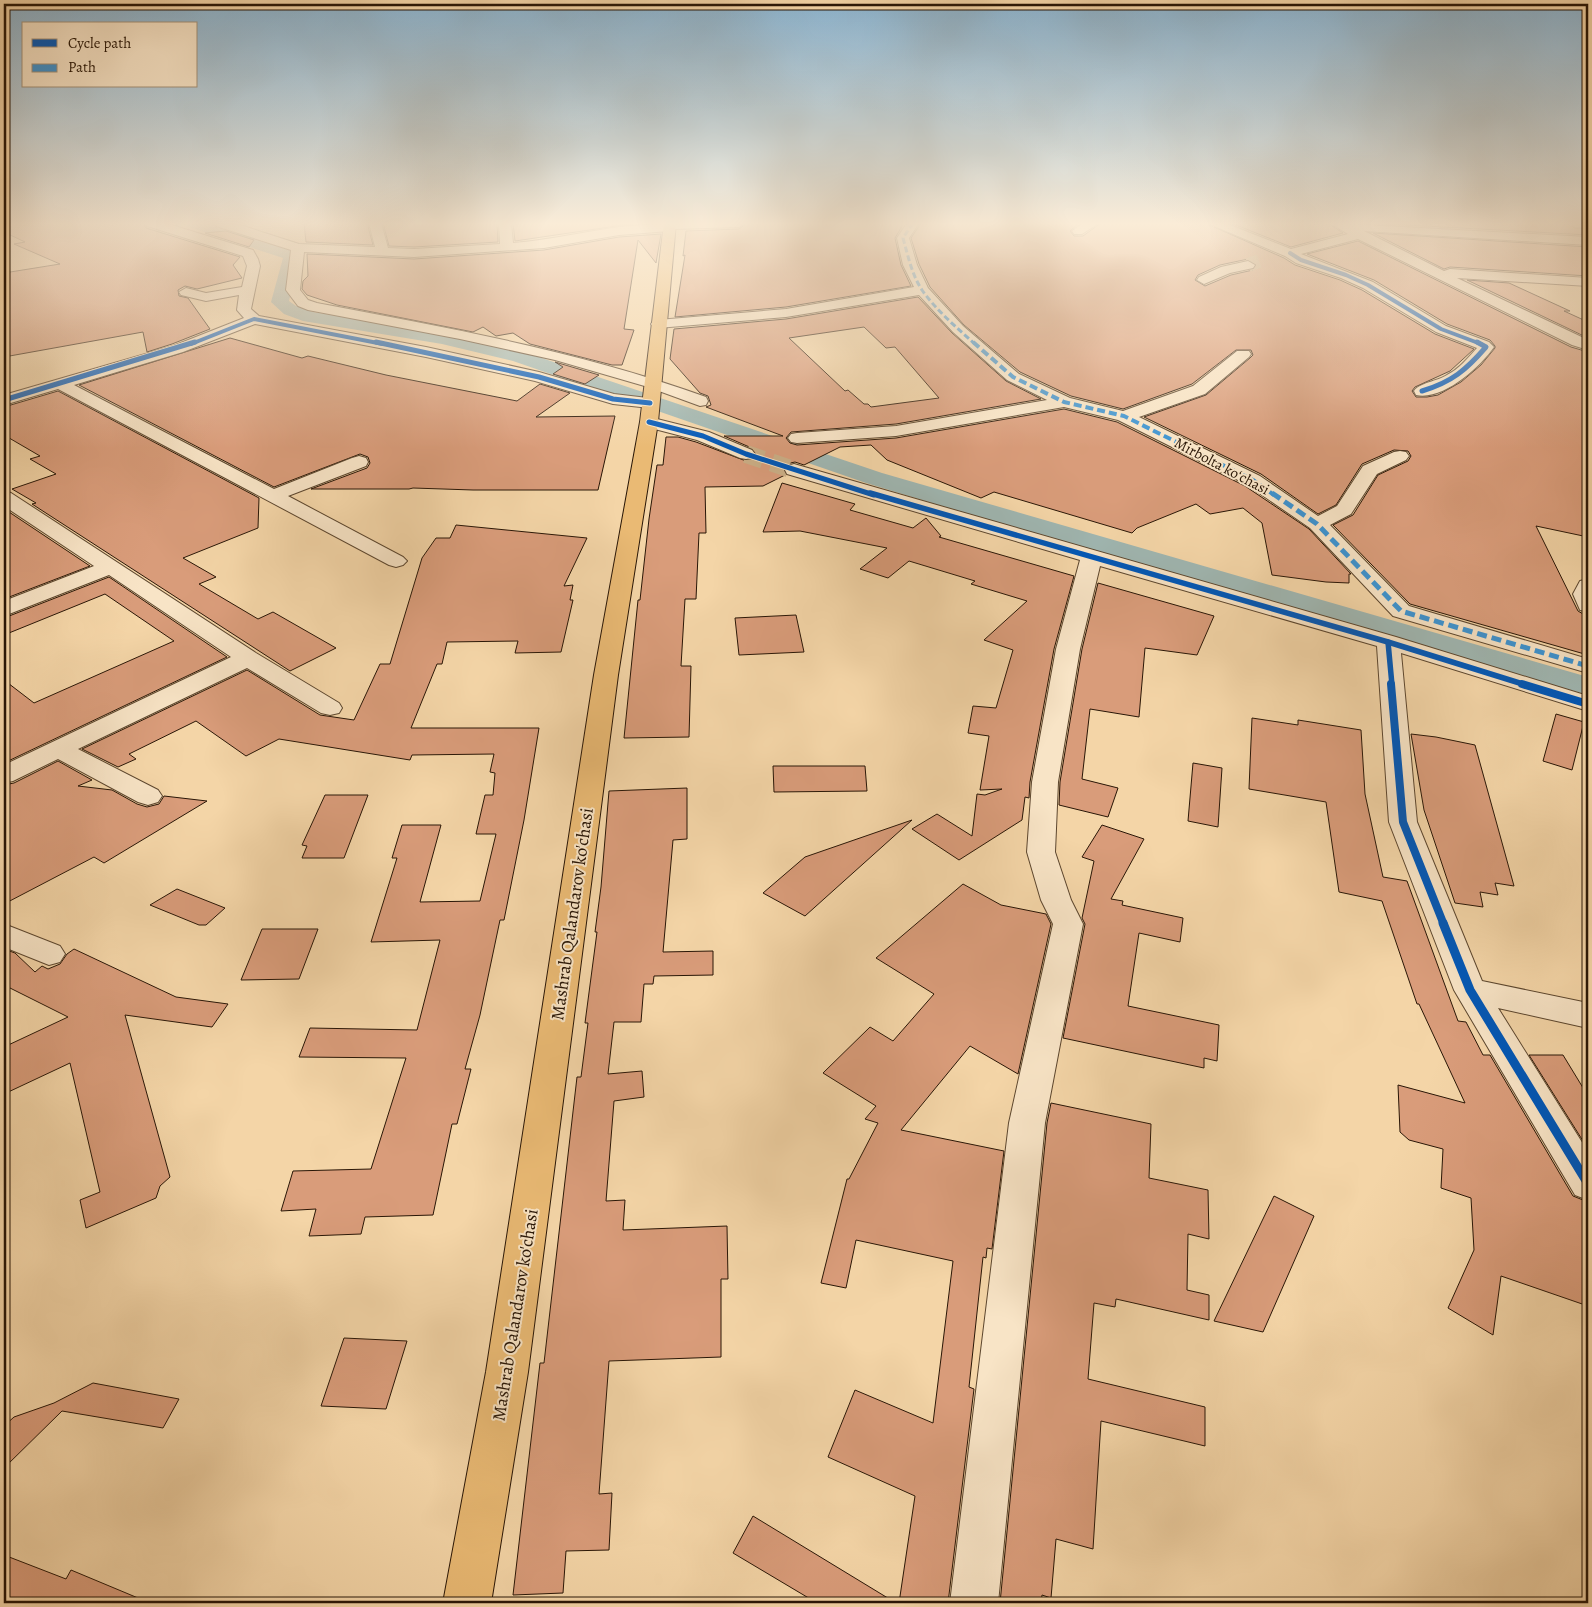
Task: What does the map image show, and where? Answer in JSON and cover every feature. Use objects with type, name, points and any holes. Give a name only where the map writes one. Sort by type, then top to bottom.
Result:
[{"type":"main road","name":"Mashrab Qalandarov ko'chasi","points":[[467,1603],[508,1372],[606,675],[649,414],[661,298]]},
{"type":"street","points":[[244,298],[244,310],[254,319],[435,354],[539,377],[613,399],[746,454]]},
{"type":"street","points":[[299,298],[303,303],[313,307],[510,345],[652,382],[700,401]]},
{"type":"street","points":[[658,324],[786,313],[875,298]]},
{"type":"street","name":"Mirbolta koʻchasi","points":[[929,298],[958,330],[1013,377],[1064,402],[1124,416],[1253,480],[1317,524],[1400,611],[1588,666]]},
{"type":"street","points":[[1388,298],[1441,329],[1486,347],[1459,377],[1447,384],[1422,390]]},
{"type":"street","points":[[1490,298],[1577,342],[1588,344]]},
{"type":"street","points":[[4,400],[178,349],[254,319]]},
{"type":"street","points":[[1124,416],[1199,390],[1244,354]]},
{"type":"street","points":[[61,384],[396,561]]},
{"type":"street","points":[[797,438],[896,431],[1064,402]]},
{"type":"street","points":[[1317,524],[1344,510],[1370,470],[1400,456]]},
{"type":"street","points":[[272,496],[359,462]]},
{"type":"street","points":[[794,470],[1091,558],[1388,642],[1588,704]]},
{"type":"street","points":[[4,497],[248,658],[330,708]]},
{"type":"street","points":[[974,1603],[1027,1123],[1068,924],[1056,900],[1041,852],[1045,782],[1068,649],[1091,558]]},
{"type":"street","points":[[4,609],[111,567]]},
{"type":"street","points":[[1588,586],[1584,594],[1588,604]]},
{"type":"street","points":[[1388,642],[1403,822],[1470,990],[1588,1184]]},
{"type":"street","points":[[4,775],[248,658]]},
{"type":"street","points":[[58,749],[148,796]]},
{"type":"street","points":[[4,935],[49,954]]},
{"type":"street","points":[[1470,990],[1588,1015]]},
{"type":"building","points":[[4,298],[188,298],[210,329],[147,352],[143,332],[4,357]]},
{"type":"building","points":[[316,298],[629,298],[624,329],[634,330],[622,365],[612,365],[530,344],[513,333],[496,336],[483,327],[473,332],[337,305]]},
{"type":"building","points":[[678,298],[840,298],[786,307],[675,317]]},
{"type":"building","points":[[919,298],[952,333],[1006,381],[1041,399],[896,424],[791,432],[786,438],[790,443],[797,445],[896,438],[1064,409],[1117,422],[1245,486],[1309,529],[1351,574],[1349,574],[1349,583],[1272,575],[1262,523],[1243,508],[1210,514],[1196,504],[1137,528],[1132,533],[994,492],[981,498],[887,460],[871,445],[840,447],[804,465],[795,462],[786,464],[783,469],[785,475],[763,486],[705,487],[706,533],[699,533],[696,599],[685,599],[681,666],[691,666],[689,737],[624,738],[638,600],[640,600],[649,519],[657,465],[663,465],[666,437],[678,437],[696,442],[746,461],[752,460],[756,455],[754,449],[724,436],[783,436],[706,407],[711,405],[708,396],[700,393],[670,359],[674,329],[786,319]],"holes":[[[864,327],[886,348],[895,347],[939,398],[871,407],[868,404],[864,404],[848,390],[845,391],[789,338]]]},
{"type":"building","points":[[940,298],[1375,298],[1435,334],[1474,349],[1450,371],[1415,387],[1412,391],[1416,397],[1438,395],[1461,382],[1481,365],[1495,346],[1490,340],[1447,324],[1404,298],[1473,298],[1571,347],[1588,352],[1588,537],[1536,526],[1578,611],[1588,617],[1588,655],[1410,604],[1333,525],[1353,515],[1378,475],[1408,461],[1411,456],[1408,451],[1394,450],[1362,464],[1336,505],[1318,514],[1261,474],[1144,417],[1206,395],[1253,355],[1251,350],[1236,350],[1192,384],[1123,409],[1071,396],[1020,372],[964,325]]},
{"type":"building","points":[[1505,298],[1542,298],[1570,311],[1564,311],[1588,322],[1588,338]]},
{"type":"building","points":[[230,338],[302,358],[308,356],[386,375],[517,401],[540,384],[570,393],[536,417],[615,416],[598,490],[311,489],[367,468],[370,463],[368,457],[360,454],[274,487],[79,385]]},
{"type":"building","points":[[555,362],[599,375],[585,384],[553,374],[563,367]]},
{"type":"building","points":[[58,391],[259,498],[258,528],[183,558],[216,577],[199,584],[258,619],[273,612],[336,648],[290,671],[32,504],[36,503],[12,489],[56,474],[30,459],[40,456],[4,435],[4,407]]},
{"type":"building","points":[[782,483],[855,504],[850,510],[913,528],[926,518],[941,536],[939,537],[1074,576],[1054,649],[1030,782],[1029,798],[1025,797],[1022,820],[959,860],[912,829],[937,814],[972,836],[977,794],[985,795],[1002,789],[980,790],[989,736],[968,733],[973,706],[996,708],[1013,650],[984,640],[1027,601],[971,584],[975,581],[909,561],[888,578],[860,569],[887,548],[800,531],[763,532]]},
{"type":"building","points":[[9,512],[90,566],[4,599],[4,514]]},
{"type":"building","points":[[456,525],[587,538],[564,586],[573,585],[570,600],[573,600],[561,652],[515,653],[518,641],[447,642],[442,664],[437,664],[411,728],[539,728],[524,820],[504,920],[500,920],[480,1015],[465,1069],[471,1069],[457,1124],[452,1124],[433,1215],[365,1217],[361,1234],[309,1236],[316,1209],[281,1211],[293,1171],[371,1169],[406,1058],[299,1057],[310,1028],[417,1030],[440,940],[371,942],[397,858],[392,858],[402,825],[441,825],[420,902],[480,901],[496,834],[476,834],[485,795],[493,795],[495,773],[490,772],[494,754],[412,755],[410,760],[279,739],[246,756],[196,721],[129,754],[136,759],[118,767],[82,749],[247,670],[320,715],[354,720],[380,664],[390,664],[422,558],[436,538],[450,538]]},
{"type":"building","points":[[109,577],[227,657],[4,763],[4,680],[34,703],[174,641],[105,594],[4,635],[4,618]]},
{"type":"building","points":[[1098,583],[1214,616],[1197,655],[1145,648],[1139,717],[1090,709],[1082,779],[1118,788],[1108,817],[1059,805],[1060,782],[1082,649]]},
{"type":"building","points":[[796,615],[804,652],[739,655],[735,618]]},
{"type":"building","points":[[1556,714],[1584,722],[1572,770],[1543,761]]},
{"type":"building","points":[[1252,718],[1298,725],[1298,720],[1361,730],[1365,794],[1383,877],[1407,881],[1458,1021],[1466,1022],[1483,1055],[1490,1055],[1573,1196],[1588,1202],[1588,1306],[1501,1276],[1493,1335],[1448,1308],[1474,1250],[1471,1198],[1441,1188],[1443,1149],[1409,1140],[1400,1132],[1398,1085],[1465,1103],[1419,1004],[1417,1004],[1382,901],[1339,892],[1326,802],[1249,789]]},
{"type":"building","points":[[1411,734],[1475,745],[1514,886],[1495,883],[1498,895],[1480,892],[1483,907],[1455,903],[1424,810]]},
{"type":"building","points":[[58,761],[92,780],[78,786],[112,790],[137,804],[147,807],[159,804],[164,796],[207,801],[104,863],[94,857],[4,904],[4,785],[14,783]]},
{"type":"building","points":[[1193,763],[1222,768],[1218,827],[1188,821]]},
{"type":"building","points":[[773,766],[865,766],[867,791],[774,792]]},
{"type":"building","points":[[687,788],[687,839],[673,840],[663,952],[713,951],[713,975],[654,976],[653,984],[644,984],[641,1022],[614,1022],[608,1074],[642,1071],[644,1097],[614,1101],[606,1201],[625,1200],[623,1230],[727,1226],[728,1279],[721,1279],[721,1357],[609,1361],[599,1494],[612,1493],[609,1550],[566,1551],[563,1593],[513,1595],[540,1363],[544,1363],[577,1077],[581,1077],[588,1023],[585,1023],[597,932],[595,932],[601,887],[609,791]]},
{"type":"building","points":[[325,795],[368,795],[344,858],[302,858],[307,846],[302,845]]},
{"type":"building","points":[[912,820],[805,916],[763,893],[805,857]]},
{"type":"building","points":[[1102,825],[1144,839],[1111,899],[1123,901],[1122,905],[1183,918],[1180,942],[1139,933],[1128,1006],[1219,1025],[1217,1061],[1204,1058],[1204,1068],[1063,1038],[1085,924],[1082,918],[1094,861],[1082,857]]},
{"type":"building","points":[[963,884],[1001,905],[1046,914],[1051,924],[1018,1074],[970,1046],[901,1130],[1004,1151],[992,1249],[987,1248],[986,1258],[983,1257],[969,1387],[974,1389],[948,1603],[899,1603],[915,1496],[828,1457],[855,1390],[933,1423],[953,1261],[856,1240],[846,1288],[821,1283],[847,1179],[849,1179],[878,1123],[865,1119],[876,1106],[823,1073],[870,1027],[893,1041],[934,994],[876,958]]},
{"type":"building","points":[[177,889],[225,908],[206,925],[199,925],[150,905]]},
{"type":"building","points":[[262,929],[318,929],[299,979],[241,980]]},
{"type":"building","points":[[4,949],[15,953],[35,972],[42,966],[48,969],[60,964],[67,954],[74,949],[176,997],[228,1004],[212,1027],[125,1015],[170,1177],[160,1186],[156,1198],[86,1228],[80,1200],[100,1192],[70,1063],[4,1094],[4,1047],[68,1017],[4,985]]},
{"type":"building","points":[[1529,1055],[1563,1055],[1588,1096],[1588,1149]]},
{"type":"building","points":[[1051,1103],[1151,1124],[1149,1178],[1208,1190],[1209,1239],[1188,1234],[1187,1290],[1209,1295],[1209,1320],[1116,1299],[1115,1307],[1094,1303],[1088,1379],[1205,1407],[1205,1446],[1101,1421],[1093,1549],[1056,1539],[1051,1598],[1042,1595],[1041,1603],[1000,1603],[1047,1123]]},
{"type":"building","points":[[1274,1196],[1314,1216],[1263,1332],[1214,1321]]},
{"type":"building","points":[[344,1338],[407,1341],[386,1409],[321,1406]]},
{"type":"building","points":[[93,1383],[179,1399],[163,1428],[62,1411],[4,1468],[4,1426],[14,1417],[54,1403]]},
{"type":"building","points":[[753,1516],[896,1603],[817,1603],[733,1553]]},
{"type":"building","points":[[4,1555],[66,1579],[71,1570],[150,1603],[4,1603]]},
{"type":"waterway","points":[[281,298],[280,302],[290,310],[309,317],[442,339],[520,357],[874,478],[1588,686]]},
{"type":"tunnel","points":[[746,454],[794,470]]},
{"type":"marked path","points":[[929,298],[958,329],[1013,377],[1064,402],[1124,416],[1253,480],[1317,524],[1401,611],[1588,666]]},
{"type":"cycle path","points":[[1390,298],[1441,329],[1486,347],[1465,370],[1451,380],[1422,391]]},
{"type":"cycle path","points":[[4,400],[178,349],[254,319],[426,352],[539,377],[613,399],[650,403]]},
{"type":"cycle path","points":[[649,422],[703,436],[746,454],[823,480],[1388,642],[1588,704]]},
{"type":"cycle path","points":[[1388,642],[1403,822],[1470,990],[1588,1184]]}]
